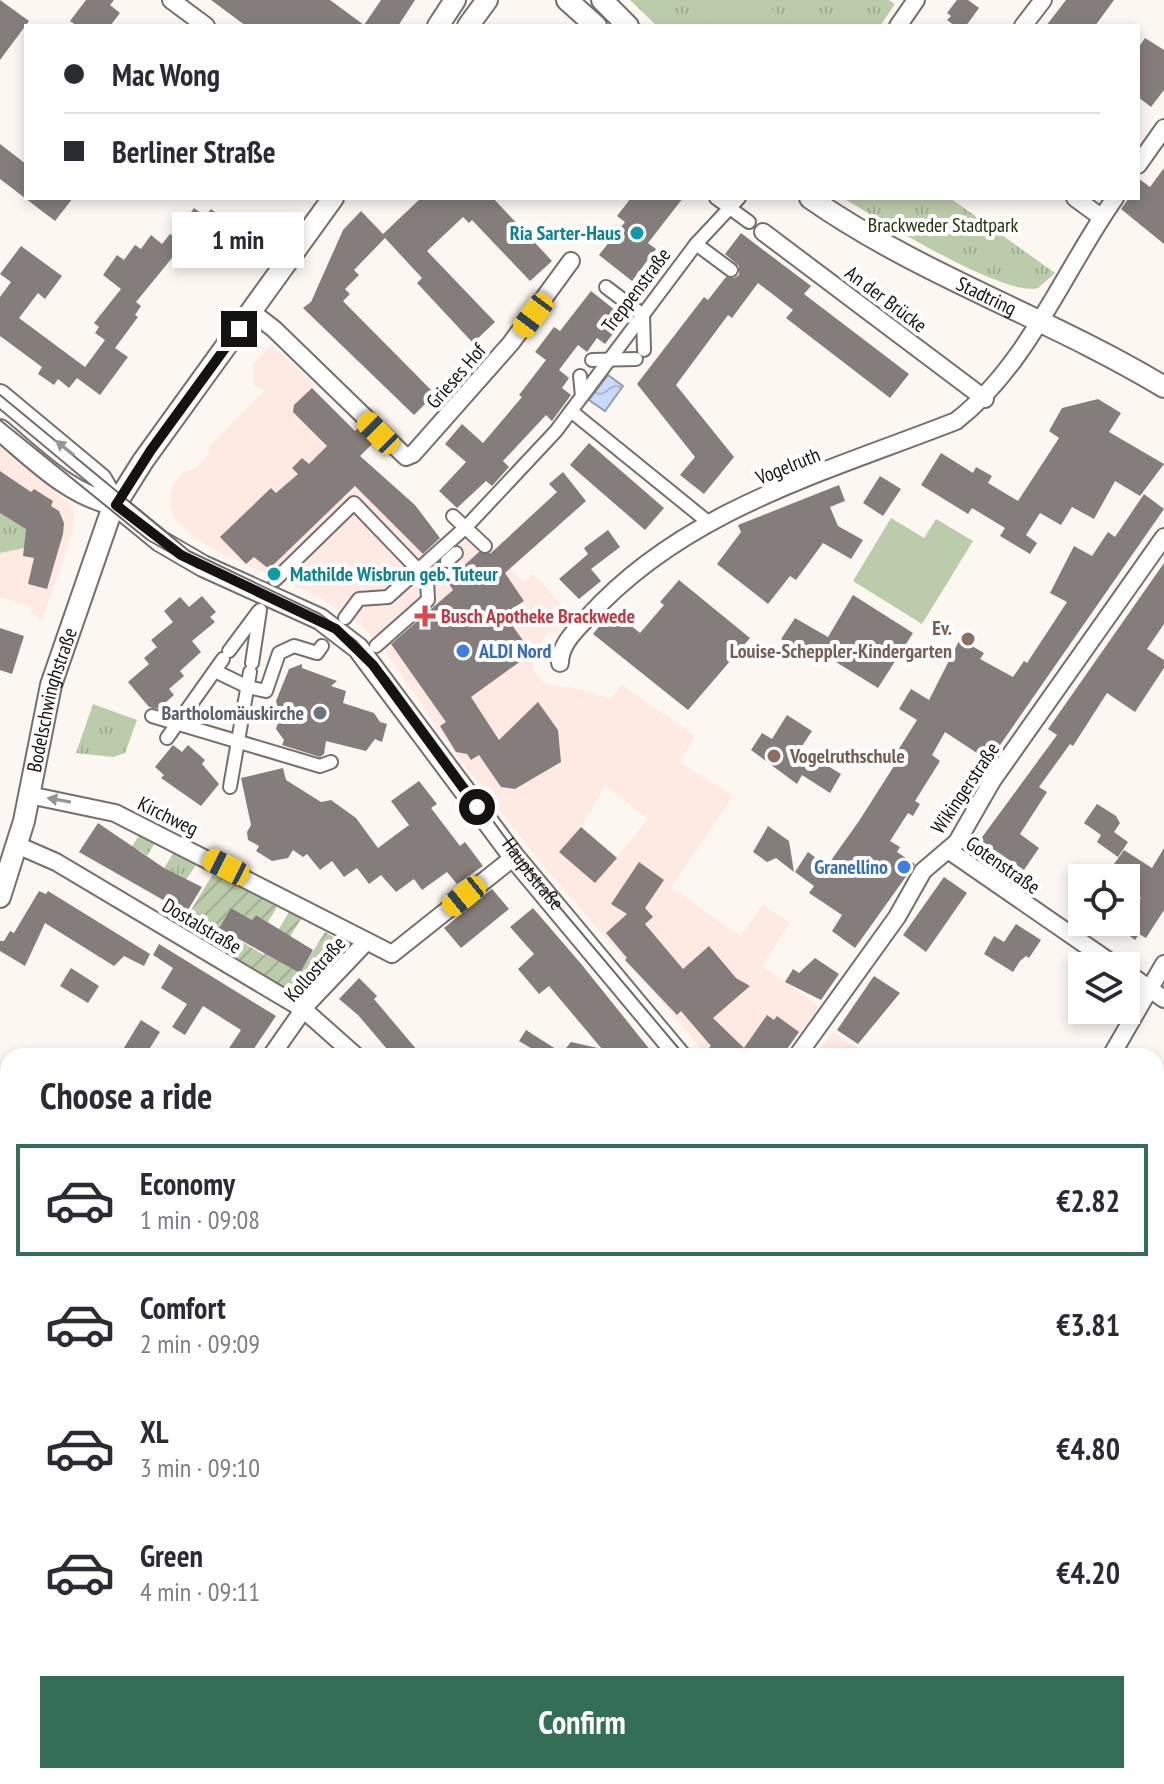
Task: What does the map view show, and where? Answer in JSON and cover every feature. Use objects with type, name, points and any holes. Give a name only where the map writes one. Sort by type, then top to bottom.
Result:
[{"type":"street","points":[[171,0],[203,24]]},
{"type":"street","points":[[439,24],[455,0]]},
{"type":"street","points":[[474,24],[487,0]]},
{"type":"street","points":[[567,0],[594,24]]},
{"type":"street","points":[[602,0],[626,24]]},
{"type":"street","points":[[899,24],[916,0]]},
{"type":"street","points":[[1025,24],[1043,0]]},
{"type":"street","points":[[1140,162],[1164,128]]},
{"type":"street","name":"Bodelschwinghstraße","points":[[0,897],[17,845],[54,673],[116,505],[151,450],[332,200]]},
{"type":"street","name":"Stadtring","points":[[813,200],[912,259],[1118,359],[1164,387]]},
{"type":"street","points":[[1078,200],[1101,217]]},
{"type":"street","name":"Vogelruth","points":[[560,663],[565,645],[619,583],[663,549],[708,522],[777,491],[956,421],[985,399],[1040,321],[1114,200]]},
{"type":"street","name":"An der Brücke","points":[[736,202],[756,227],[985,399]]},
{"type":"street","name":"Treppenstraße","points":[[345,618],[359,599],[388,597],[443,561],[470,535],[556,431],[696,244],[736,202]]},
{"type":"street","points":[[696,244],[731,270]]},
{"type":"street","name":"Grieses Hof","points":[[252,312],[274,329],[406,457],[413,454],[487,372],[571,261]]},
{"type":"street","points":[[592,360],[640,354],[643,315],[606,287]]},
{"type":"street","points":[[580,376],[582,396]]},
{"type":"street","name":"Hauptstraße","points":[[0,395],[101,479],[116,505],[181,555],[320,619],[358,648],[514,857],[673,1048]]},
{"type":"street","points":[[571,411],[708,522]]},
{"type":"street","name":"Hauptstraße","points":[[0,430],[65,484],[97,501],[116,505]]},
{"type":"street","points":[[542,433],[556,431]]},
{"type":"street","points":[[531,458],[532,444]]},
{"type":"street","points":[[275,580],[354,503],[423,575],[428,600],[376,646]]},
{"type":"street","points":[[453,516],[485,546]]},
{"type":"street","name":"Wikingerstraße","points":[[803,1048],[897,917],[923,871],[948,850],[1164,537]]},
{"type":"street","points":[[167,738],[260,610],[230,787]]},
{"type":"street","points":[[215,671],[248,687],[266,691],[275,658],[285,648],[294,646],[317,653],[322,646]]},
{"type":"street","points":[[152,716],[320,766],[331,762]]},
{"type":"street","name":"Kirchweg","points":[[29,795],[90,805],[153,829],[366,942]]},
{"type":"street","name":"Dostalstraße","points":[[17,845],[56,862],[303,1009],[347,1048]]},
{"type":"street","name":"Gotenstraße","points":[[948,850],[1096,952]]},
{"type":"street","name":"Kollostraße","points":[[276,1048],[303,1009],[366,942],[392,954],[514,857]]},
{"type":"street","points":[[1115,1048],[1164,964]]},
{"type":"street","points":[[1140,982],[1164,999]]},
{"type":"shaded area","points":[[271,345],[315,385],[295,405],[424,555],[459,525],[489,543],[523,582],[533,574],[567,610],[565,631],[548,632],[533,655],[533,670],[544,684],[575,688],[610,699],[622,685],[695,736],[679,762],[733,796],[671,887],[740,936],[763,905],[790,923],[762,966],[819,1006],[789,1048],[701,1048],[547,870],[457,756],[380,644],[362,626],[322,599],[221,553],[195,538],[174,518],[169,505],[172,487],[182,473],[195,469],[211,452],[208,448],[264,391],[254,385],[254,363]],"holes":[[[605,785],[648,819],[617,857],[581,827]]]},
{"type":"shaded area","points":[[0,445],[71,505],[74,512],[73,531],[42,620],[31,613],[32,608],[0,597]]},
{"type":"shaded area","points":[[833,1032],[857,1048],[821,1048]]},
{"type":"green space","points":[[630,0],[889,0],[895,4],[881,24],[655,24]]},
{"type":"green space","points":[[723,0],[760,0],[791,24],[705,24]]},
{"type":"green space","name":"Brackweder Stadtpark","points":[[846,200],[953,200],[1055,273],[1038,288],[1022,288],[998,281],[940,254]]},
{"type":"green space","points":[[0,512],[26,527],[25,548],[0,553]]},
{"type":"green space","points":[[891,518],[924,538],[936,519],[973,541],[922,624],[853,581]]},
{"type":"green space","points":[[93,704],[137,720],[125,753],[113,757],[76,753]]},
{"type":"green space","points":[[141,832],[156,841],[147,856],[139,850],[134,857],[128,853]]},
{"type":"green space","points":[[174,852],[196,865],[185,881],[164,868]]},
{"type":"green space","points":[[214,872],[277,907],[268,922],[256,915],[252,920],[231,908],[219,928],[264,955],[290,910],[302,917],[290,937],[300,972],[325,932],[335,938],[338,954],[306,989],[288,990],[182,925]]},
{"type":"water","points":[[608,375],[623,386],[605,411],[589,400]]},
{"type":"building","points":[[0,0],[29,21],[0,60]]},
{"type":"building","points":[[86,0],[114,0],[110,5],[120,13],[112,24],[74,24],[70,21]]},
{"type":"building","points":[[211,0],[330,0],[363,24],[243,24]]},
{"type":"building","points":[[381,0],[415,0],[399,24],[365,24]]},
{"type":"building","points":[[957,0],[968,0],[979,8],[967,24],[952,24],[947,20],[951,16],[947,13]]},
{"type":"building","points":[[1066,0],[1114,0],[1096,24],[1048,24]]},
{"type":"building","points":[[1145,38],[1164,50],[1164,90],[1151,107],[1140,99],[1140,45]]},
{"type":"building","points":[[0,144],[24,162],[24,197],[0,179]]},
{"type":"building","points":[[1164,168],[1164,244],[1121,209],[1128,200],[1140,200],[1140,180],[1150,187]]},
{"type":"building","points":[[28,200],[71,200],[55,221]]},
{"type":"building","points":[[419,200],[495,200],[552,261],[530,281],[472,220],[469,223],[463,217],[427,251],[495,322],[473,343],[417,283],[422,278],[385,238],[354,270],[359,275],[345,289],[350,294],[343,301],[435,394],[459,367],[468,375],[443,404],[434,395],[414,415],[303,308],[311,302],[343,230],[361,211],[383,234]]},
{"type":"building","name":"Ria Sarter-Haus","points":[[629,200],[681,200],[648,243],[656,249],[632,281],[599,255],[625,222],[617,216]]},
{"type":"building","points":[[194,208],[205,216],[211,209],[244,233],[227,255],[204,238],[187,261],[176,253],[136,302],[141,306],[135,315],[138,317],[115,348],[128,357],[100,395],[77,378],[69,388],[58,379],[54,385],[38,374],[42,367],[0,336],[0,297],[11,282],[0,274],[21,246],[62,276],[45,299],[38,293],[19,318],[85,367],[105,340],[95,333],[99,327],[94,323],[121,289],[103,275],[117,255],[124,260],[135,245],[141,249],[151,235],[162,244],[170,234],[174,236]]},
{"type":"building","points":[[741,233],[811,286],[804,294],[909,374],[890,398],[786,318],[793,310],[758,283],[732,318],[728,315],[676,385],[734,457],[704,494],[680,475],[695,457],[637,384],[704,297],[708,300],[726,277],[739,275],[739,266],[725,254]]},
{"type":"building","points":[[591,291],[625,318],[605,344],[597,338],[587,352],[578,345],[559,370],[569,378],[562,388],[571,395],[552,421],[546,415],[503,461],[509,467],[492,486],[486,481],[457,508],[439,491],[466,462],[445,444],[462,424],[483,443],[522,397],[519,395],[546,360],[535,352],[554,327],[560,331]]},
{"type":"building","points":[[312,388],[355,431],[358,428],[373,443],[360,456],[415,505],[440,538],[423,554],[355,486],[269,569],[254,557],[246,564],[220,537],[271,488],[276,493],[298,474],[292,468],[302,458],[309,464],[327,446],[293,412],[294,405]]},
{"type":"building","points":[[1098,399],[1121,413],[1109,432],[1164,464],[1140,496],[1115,481],[1094,519],[1072,507],[1061,525],[1040,513],[1026,535],[1037,543],[1030,554],[1000,536],[1005,528],[972,508],[968,514],[921,485],[941,453],[973,473],[976,467],[992,476],[988,483],[1018,501],[1059,438],[1049,431],[1062,408]]},
{"type":"building","points":[[589,443],[664,508],[645,530],[570,465]]},
{"type":"building","points":[[0,471],[31,492],[34,489],[53,501],[51,506],[59,511],[64,523],[47,589],[28,584],[34,558],[23,556],[26,529],[0,513]]},
{"type":"building","points":[[563,472],[586,501],[505,573],[524,601],[504,614],[532,653],[471,697],[499,740],[538,702],[558,730],[561,762],[515,789],[501,787],[479,755],[471,760],[467,754],[456,752],[440,726],[446,722],[391,644],[453,590],[447,581],[479,552],[491,553],[557,492],[549,484]]},
{"type":"building","points":[[880,476],[901,489],[883,516],[863,503]]},
{"type":"building","points":[[839,485],[845,501],[830,507],[838,526],[863,540],[851,559],[823,543],[796,580],[790,576],[768,604],[717,564],[741,532],[738,525]]},
{"type":"building","points":[[1144,494],[1164,509],[989,761],[945,732],[932,755],[940,761],[915,801],[920,804],[913,816],[908,813],[890,841],[900,847],[897,852],[915,864],[855,948],[832,931],[842,915],[809,893],[814,886],[795,872],[808,852],[827,866],[894,766],[890,763],[917,720],[899,709],[911,689],[929,700],[960,639],[984,653],[980,659],[1013,677],[1024,661],[1027,663],[1067,602],[1050,593],[1074,546],[1092,556],[1108,532],[1115,537]]},
{"type":"building","points":[[608,530],[620,547],[591,569],[601,581],[579,599],[559,579],[588,554],[584,548]]},
{"type":"building","points":[[1164,563],[1164,624],[1147,649],[1164,660],[1164,668],[1135,712],[1107,693],[1073,746],[1070,744],[1039,787],[1047,792],[1020,834],[1039,848],[1024,870],[980,840],[1057,735],[1048,729]]},
{"type":"building","points":[[679,580],[750,638],[688,710],[593,634],[612,610],[640,633],[664,605],[660,602]]},
{"type":"building","points":[[853,595],[913,633],[878,688],[810,646],[805,654],[781,639],[795,618],[828,637]]},
{"type":"building","points":[[202,596],[216,612],[210,617],[215,622],[192,641],[201,652],[180,671],[184,676],[169,689],[174,695],[158,709],[149,707],[128,682],[149,664],[144,658],[157,647],[151,640],[173,622],[164,611],[180,597],[189,607]]},
{"type":"building","points":[[0,628],[24,636],[12,674],[0,670]]},
{"type":"building","name":"Bartholomäuskirche","points":[[302,664],[302,668],[337,681],[331,686],[346,691],[343,703],[374,713],[380,722],[387,724],[382,742],[375,739],[366,751],[326,741],[324,754],[320,757],[282,745],[284,740],[276,729],[280,716],[276,701],[289,669]]},
{"type":"building","points":[[787,715],[812,731],[800,749],[841,774],[830,793],[802,775],[797,784],[751,750],[762,733],[772,739]]},
{"type":"building","points":[[173,745],[182,752],[188,745],[205,760],[202,764],[219,784],[201,806],[161,778],[164,775],[155,767]]},
{"type":"building","points":[[283,768],[286,780],[321,802],[331,800],[356,818],[378,848],[409,825],[391,801],[419,781],[437,804],[431,808],[460,846],[465,842],[483,866],[457,884],[447,872],[422,890],[414,879],[396,892],[381,875],[369,884],[357,868],[344,877],[332,861],[320,870],[307,854],[303,857],[293,850],[288,858],[272,861],[256,851],[259,846],[248,840],[247,832],[251,825],[241,778]]},
{"type":"building","points":[[1097,804],[1116,816],[1120,823],[1114,832],[1128,842],[1118,857],[1097,842],[1101,835],[1084,823]]},
{"type":"building","points":[[98,823],[164,868],[202,887],[186,913],[79,852]]},
{"type":"building","points":[[768,826],[789,841],[794,872],[776,858],[767,862],[753,852]]},
{"type":"building","points":[[581,827],[617,858],[595,883],[559,852]]},
{"type":"building","points":[[1164,848],[1164,910],[1146,938],[1140,935],[1140,864],[1114,864],[1124,850],[1152,868]]},
{"type":"building","points":[[639,862],[664,880],[645,908],[653,917],[645,924],[683,969],[709,946],[736,978],[750,986],[713,1018],[744,1048],[709,1048],[711,1046],[681,1011],[677,1015],[625,960],[627,958],[606,933],[627,914],[611,904]]},
{"type":"building","points":[[944,877],[967,893],[926,952],[903,935]]},
{"type":"building","points":[[492,889],[509,909],[461,948],[444,928]]},
{"type":"building","points":[[39,891],[46,894],[48,891],[150,954],[144,966],[124,956],[114,966],[45,923],[25,966],[0,951],[0,941],[4,941],[10,931],[14,933]]},
{"type":"building","points":[[231,908],[252,920],[256,915],[313,950],[300,973],[219,928]]},
{"type":"building","points":[[533,908],[649,1048],[601,1048],[549,986],[539,994],[518,969],[534,954],[510,927]]},
{"type":"building","points":[[1016,924],[1041,940],[1029,958],[1026,956],[1020,961],[1013,972],[984,954],[994,936],[1004,942]]},
{"type":"building","points":[[159,944],[276,1016],[254,1048],[229,1048],[241,1030],[203,1006],[185,1035],[172,1027],[187,1004],[161,988],[173,968],[153,955]]},
{"type":"building","points":[[815,958],[839,974],[821,1000],[785,982],[793,969],[799,973]]},
{"type":"building","points":[[71,968],[99,986],[88,1003],[60,986]]},
{"type":"building","points":[[874,976],[900,993],[858,1044],[837,1030]]},
{"type":"building","points":[[359,978],[377,996],[374,999],[415,1048],[386,1048],[358,1015],[339,999]]},
{"type":"building","points":[[767,1015],[774,1020],[777,1016],[799,1032],[788,1048],[744,1048]]},
{"type":"building","points":[[141,1020],[160,1032],[150,1048],[124,1048]]},
{"type":"building","points":[[526,1030],[554,1048],[531,1048],[519,1041]]},
{"type":"building","points":[[571,1042],[598,1048],[566,1048]]},
{"type":"tram line","points":[[0,395],[189,551],[320,614],[356,641],[389,679],[531,873],[678,1048]]},
{"type":"tram line","points":[[0,420],[148,540],[198,568]]},
{"type":"place","name":"Ria Sarter-Haus","points":[[637,233]]},
{"type":"place","name":"Mathilde Wisbrun geb. Tuteur","points":[[274,574]]},
{"type":"place","name":"Busch Apotheke Brackwede","points":[[425,616]]},
{"type":"place","name":"Ev. Louise-Scheppler-Kindergarten","points":[[968,639]]},
{"type":"place","name":"ALDI Nord","points":[[463,651]]},
{"type":"place","name":"Bartholomäuskirche","points":[[320,713]]},
{"type":"place","name":"Vogelruthschule","points":[[774,756]]},
{"type":"place","name":"Granellino","points":[[904,867]]},
{"type":"route","points":[[239,329],[151,450],[116,505],[181,555],[336,629],[373,665],[477,807]]}]
